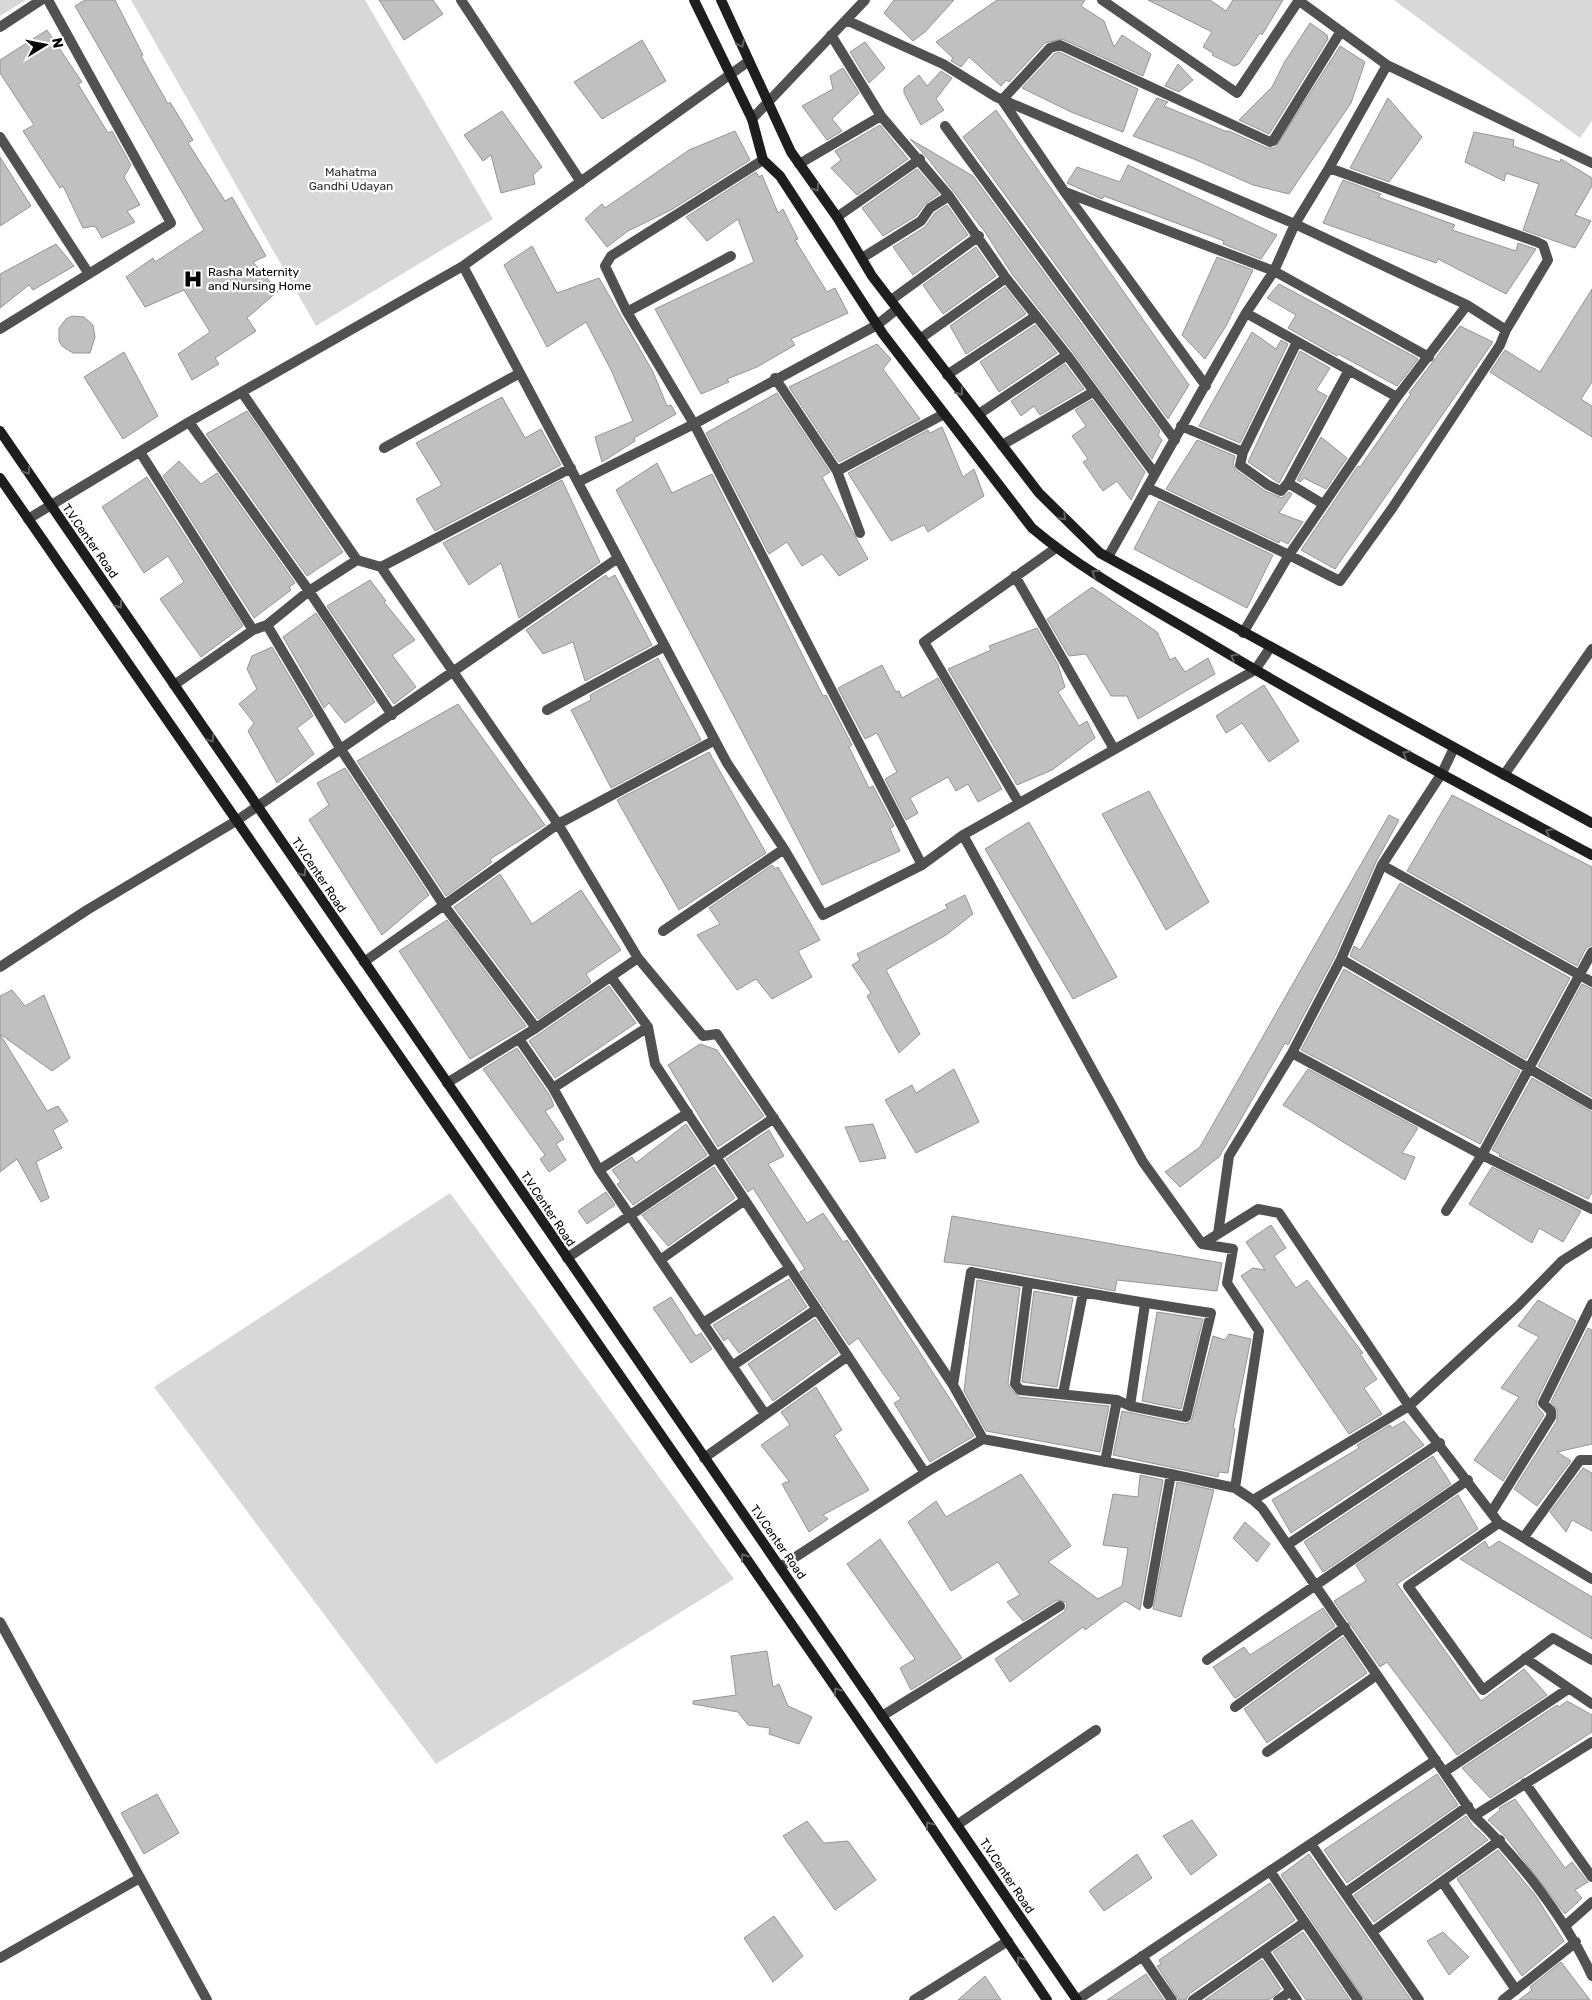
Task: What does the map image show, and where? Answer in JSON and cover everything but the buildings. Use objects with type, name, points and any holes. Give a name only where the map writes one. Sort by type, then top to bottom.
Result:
[{"type":"street","points":[[0,27],[41,0]]},
{"type":"street","points":[[0,329],[171,223],[48,0]]},
{"type":"street","points":[[461,0],[581,182]]},
{"type":"street","points":[[694,0],[752,119],[763,160],[780,176],[877,325],[1032,528],[1056,548],[1256,670],[1592,855]]},
{"type":"street","points":[[721,0],[791,152],[837,217],[872,276],[922,338],[947,375],[1040,493],[1100,553],[1592,823]]},
{"type":"street","points":[[752,119],[865,0]]},
{"type":"street","points":[[1102,0],[1237,93],[1298,0],[1387,65],[1592,163]]},
{"type":"street","points":[[846,20],[944,64],[1002,100],[1295,224],[1467,305],[1506,330]]},
{"type":"street","points":[[1002,100],[1050,48],[1060,45],[1270,142],[1274,141],[1341,31]]},
{"type":"street","points":[[831,35],[881,116],[920,159],[949,196],[979,236],[1006,278],[1067,355],[1155,474]]},
{"type":"street","points":[[28,519],[189,422],[242,394],[463,266],[749,61]]},
{"type":"street","points":[[1108,558],[1246,313],[1274,271],[1295,224],[1330,168],[1387,65]]},
{"type":"street","points":[[1002,100],[1064,191],[1206,386]]},
{"type":"street","points":[[799,164],[881,116]]},
{"type":"street","points":[[946,126],[1174,440]]},
{"type":"street","points":[[0,137],[89,274]]},
{"type":"street","points":[[837,217],[920,159]]},
{"type":"street","points":[[763,160],[611,256],[605,266],[628,312],[694,424],[922,865]]},
{"type":"street","points":[[1148,488],[1289,554],[1340,582],[1393,507],[1500,345],[1506,330],[1548,260],[1543,245],[1330,168]]},
{"type":"street","points":[[1064,191],[1274,271],[1429,357]]},
{"type":"street","points":[[862,258],[922,221],[930,208],[949,196]]},
{"type":"street","points":[[891,300],[979,236]]},
{"type":"street","points":[[628,312],[731,256]]},
{"type":"street","points":[[463,266],[727,763],[784,848],[823,916],[922,865],[963,835],[1256,670],[1270,648]]},
{"type":"street","points":[[922,338],[1006,278]]},
{"type":"street","points":[[1243,633],[1289,554],[1323,504],[1397,397],[1467,305]]},
{"type":"street","points":[[578,482],[694,424],[775,378],[877,325],[897,309]]},
{"type":"street","points":[[1246,313],[1397,397]]},
{"type":"street","points":[[947,375],[1036,316]]},
{"type":"street","points":[[1297,342],[1242,452],[1240,465],[1268,485],[1281,491],[1288,483],[1349,370]]},
{"type":"street","points":[[978,414],[1067,355]]},
{"type":"street","points":[[384,448],[520,373]]},
{"type":"street","points":[[775,378],[837,471],[860,533]]},
{"type":"street","points":[[1002,445],[1093,392]]},
{"type":"street","points":[[242,394],[357,560],[381,567],[558,824],[638,958],[703,1036],[717,1034],[953,1385],[983,1439]]},
{"type":"street","points":[[837,471],[944,414]]},
{"type":"street","points":[[189,422],[309,591],[392,715]]},
{"type":"street","points":[[1181,426],[1242,452]]},
{"type":"street","name":"T.V.Center Road","points":[[0,431],[1077,2000]]},
{"type":"street","points":[[140,452],[254,630]]},
{"type":"street","points":[[381,567],[571,468]]},
{"type":"street","points":[[0,478],[911,1797],[1047,2000]]},
{"type":"street","points":[[1288,483],[1323,504]]},
{"type":"street","points":[[1018,803],[924,642],[1056,548]]},
{"type":"street","points":[[0,967],[87,910],[236,821],[256,805],[392,715],[618,558]]},
{"type":"street","points":[[174,686],[254,630],[267,625],[309,591],[357,560]]},
{"type":"street","points":[[1015,576],[1114,749]]},
{"type":"street","points":[[267,625],[340,748],[443,904],[536,1028]]},
{"type":"street","points":[[547,710],[666,646]]},
{"type":"street","points":[[1504,776],[1592,649]]},
{"type":"street","points":[[364,962],[558,824],[715,740]]},
{"type":"street","points":[[1218,1234],[1229,1156],[1292,1052],[1341,959],[1382,866],[1442,773],[1454,748]]},
{"type":"street","points":[[963,835],[1143,1162],[1202,1244],[1233,1249],[1227,1283],[1259,1331],[1235,1488]]},
{"type":"street","points":[[663,931],[784,848]]},
{"type":"street","points":[[1382,866],[1592,982]]},
{"type":"street","points":[[1446,1212],[1482,1154],[1592,952]]},
{"type":"street","points":[[448,1084],[536,1028],[638,958]]},
{"type":"street","points":[[1341,959],[1592,1105]]},
{"type":"street","points":[[612,977],[648,1027],[655,1064],[924,1473]]},
{"type":"street","points":[[553,1088],[648,1027]]},
{"type":"street","points":[[519,1039],[553,1088],[599,1170],[765,1414]]},
{"type":"street","points":[[1292,1052],[1482,1154],[1592,1209]]},
{"type":"street","points":[[599,1170],[688,1113]]},
{"type":"street","points":[[567,1258],[716,1155],[774,1118]]},
{"type":"street","points":[[660,1260],[745,1200]]},
{"type":"street","points":[[1202,1244],[1258,1209],[1278,1214],[1410,1406],[1468,1480],[1478,1498],[1499,1523],[1592,1579]]},
{"type":"street","points":[[1253,1500],[1410,1406],[1519,1305],[1562,1261],[1592,1242]]},
{"type":"street","points":[[703,1324],[790,1268]]},
{"type":"street","points":[[953,1385],[971,1272],[1145,1304],[1211,1313],[1186,1417],[1130,1406],[1117,1400],[1020,1390],[1015,1384],[1028,1283]]},
{"type":"street","points":[[1063,1394],[1083,1293]]},
{"type":"street","points":[[1130,1406],[1145,1304]]},
{"type":"street","points":[[1491,1513],[1551,1417],[1551,1411],[1543,1403],[1592,1304]]},
{"type":"street","points":[[732,1366],[817,1309]]},
{"type":"street","points":[[704,1458],[848,1356]]},
{"type":"street","points":[[1105,1462],[1117,1400]]},
{"type":"street","points":[[780,1567],[924,1473],[983,1439],[1171,1474],[1235,1488],[1253,1500],[1287,1545],[1474,1816],[1500,1840],[1565,1926],[1576,1942],[1592,1976]]},
{"type":"street","points":[[1287,1545],[1440,1443]]},
{"type":"street","points":[[1524,1537],[1580,1460],[1592,1460]]},
{"type":"street","points":[[1148,1604],[1171,1474]]},
{"type":"street","points":[[1207,1660],[1468,1480]]},
{"type":"street","points":[[1499,1523],[1408,1586],[1483,1690],[1553,1638],[1592,1660]]},
{"type":"street","points":[[882,1716],[1060,1606]]},
{"type":"street","points":[[0,1622],[207,2000]]},
{"type":"street","points":[[1235,1707],[1345,1627]]},
{"type":"street","points":[[1525,1658],[1592,1704]]},
{"type":"street","points":[[1267,1752],[1377,1675]]},
{"type":"street","points":[[1444,1772],[1568,1689]]},
{"type":"street","points":[[957,1825],[1096,1730]]},
{"type":"street","points":[[1474,1816],[1592,1742]]},
{"type":"street","points":[[1077,2000],[1436,1760]]},
{"type":"street","points":[[1525,1783],[1592,1877]]},
{"type":"street","points":[[1345,1893],[1468,1806]]},
{"type":"street","points":[[1372,1932],[1443,1883],[1500,1840]]},
{"type":"street","points":[[1311,1844],[1419,2000]]},
{"type":"street","points":[[1270,1870],[1358,2000]]},
{"type":"street","points":[[0,1958],[140,1878]]},
{"type":"street","points":[[1443,1883],[1516,1990]]},
{"type":"street","points":[[1565,1926],[1592,1902]]},
{"type":"street","points":[[1193,2000],[1305,1922]]},
{"type":"street","points":[[914,2000],[1008,1941]]},
{"type":"street","points":[[1503,2000],[1576,1942]]},
{"type":"street","points":[[1264,1951],[1297,2000]]},
{"type":"street","points":[[1142,1956],[1172,2000]]},
{"type":"street","points":[[1278,2000],[1291,1991]]},
{"type":"green space","points":[[0,0],[26,0],[0,16]]},
{"type":"green space","name":"Mahatma Gandhi Udayan","points":[[131,0],[365,0],[493,219],[316,326]]},
{"type":"green space","points":[[1394,0],[1592,0],[1592,121],[1580,138]]},
{"type":"green space","points":[[450,1193],[734,1579],[436,1764],[154,1387]]},
{"type":"place","name":"Rasha Maternity and Nursing Home","points":[[193,279]]}]
